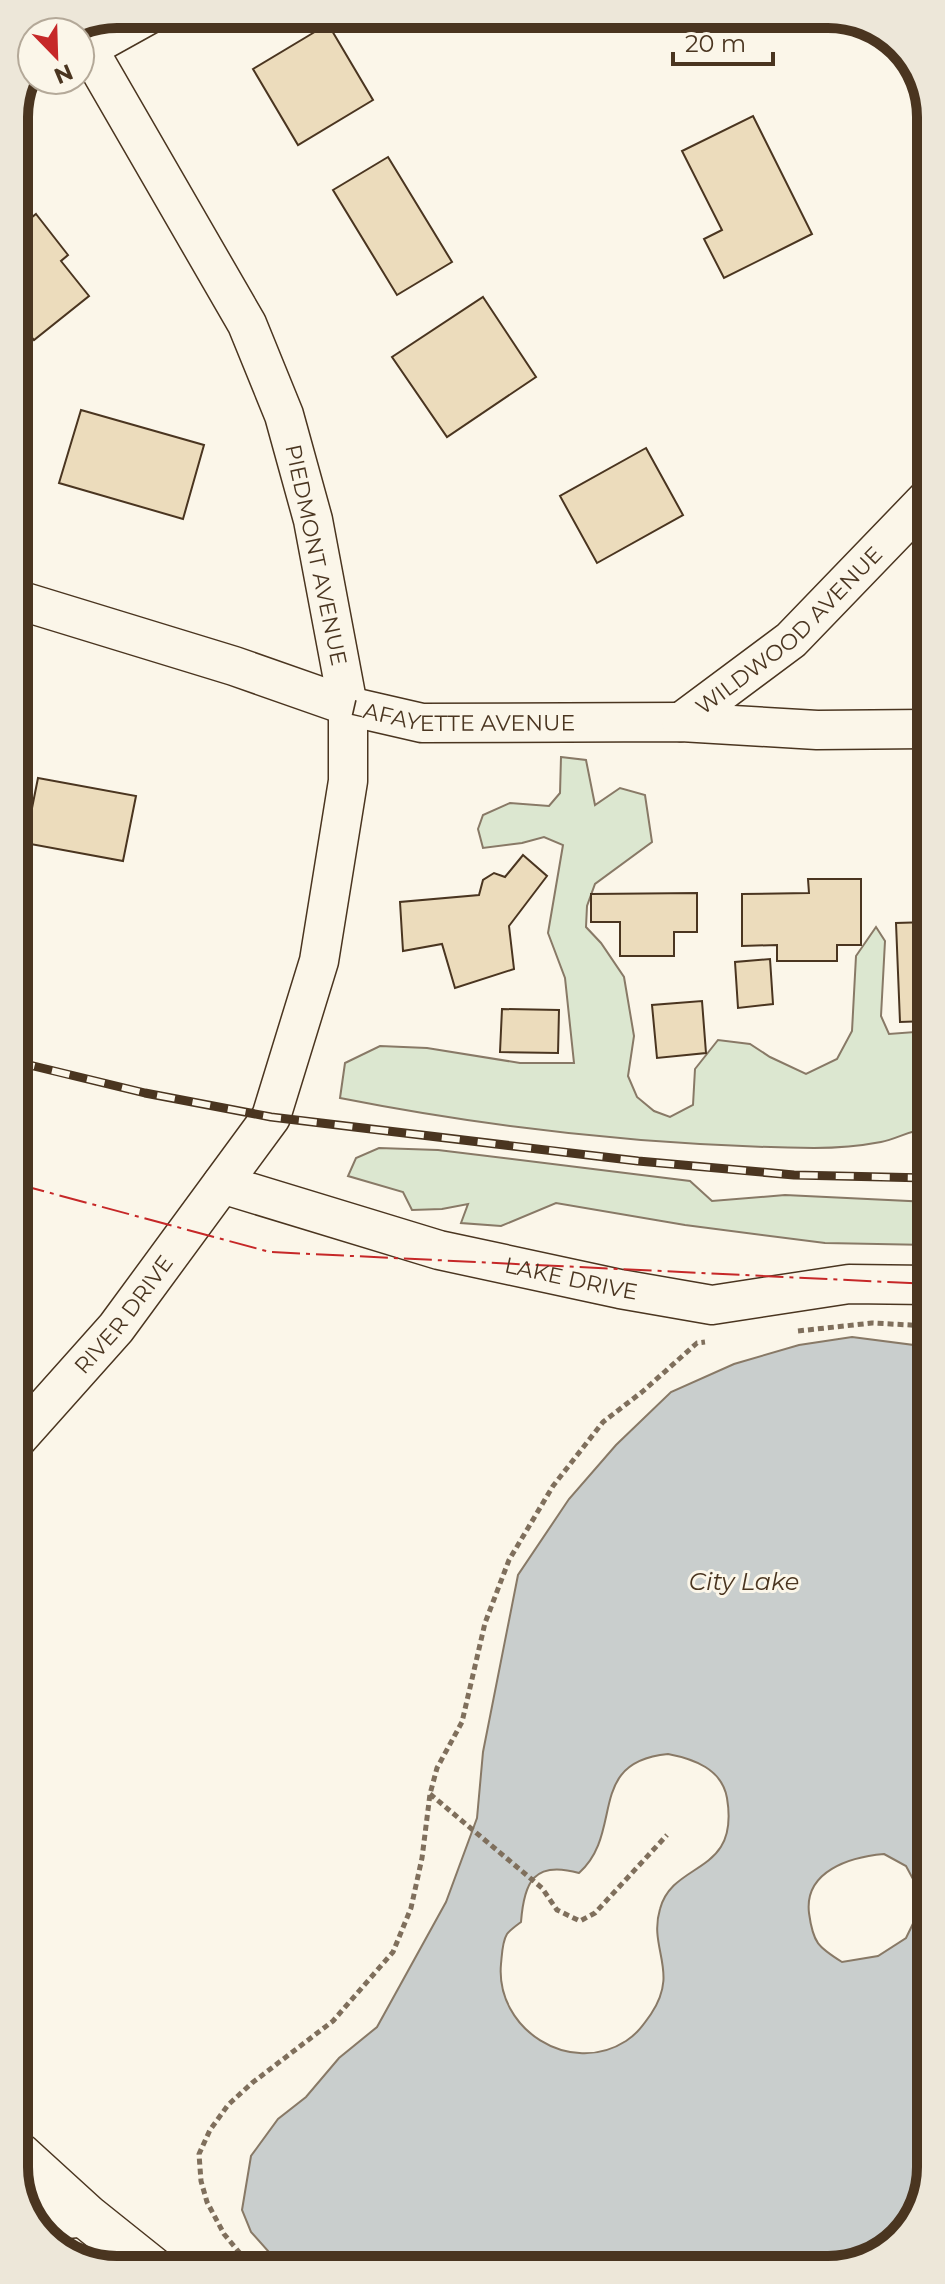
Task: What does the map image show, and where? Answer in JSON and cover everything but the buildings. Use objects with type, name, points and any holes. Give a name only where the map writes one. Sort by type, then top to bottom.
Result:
[{"type":"main road","points":[[28,2163],[136,2256]]},
{"type":"street","name":"PIEDMONT AVENUE","points":[[96,64],[247,324],[284,415],[313,520],[348,706],[348,781],[319,961],[271,1117]]},
{"type":"street","name":"WILDWOOD AVENUE","points":[[681,722],[791,640],[917,509]]},
{"type":"street","name":"LAFAYETTE AVENUE","points":[[28,603],[234,666],[348,706],[422,723],[681,722],[817,730],[917,729]]},
{"type":"street","name":"RIVER DRIVE","points":[[28,1427],[116,1328],[271,1117]]},
{"type":"street","name":"LAKE DRIVE","points":[[222,1184],[439,1250],[620,1289],[712,1305],[849,1284],[917,1285]]},
{"type":"street","points":[[47,2221],[87,2217]]},
{"type":"path","points":[[797,1331],[872,1323],[917,1325]]},
{"type":"path","points":[[242,2256],[224,2234],[207,2202],[201,2181],[199,2154],[210,2130],[228,2105],[252,2083],[333,2021],[393,1952],[411,1908],[437,1768],[462,1722],[485,1623],[509,1560],[553,1486],[603,1422],[697,1343],[711,1342]]},
{"type":"path","points":[[430,1794],[542,1888],[557,1910],[580,1921],[595,1913],[667,1835]]},
{"type":"green space","points":[[561,757],[586,760],[595,805],[620,788],[645,795],[652,842],[595,884],[587,906],[586,927],[624,977],[634,1036],[628,1076],[637,1097],[654,1111],[670,1117],[693,1105],[695,1069],[718,1040],[750,1044],[806,1074],[837,1059],[852,1031],[856,956],[876,927],[885,941],[881,1016],[889,1034],[917,1032],[917,1131],[881,1142],[839,1147],[695,1144],[517,1127],[340,1098],[345,1063],[380,1046],[427,1048],[520,1063],[574,1063],[565,978],[548,933],[563,845],[544,837],[483,848],[478,829],[483,815],[510,803],[549,806],[560,793]]},
{"type":"green space","points":[[379,1148],[438,1150],[690,1181],[712,1201],[785,1195],[917,1201],[917,1245],[825,1243],[685,1225],[556,1203],[501,1226],[461,1223],[468,1204],[412,1210],[403,1192],[348,1176],[356,1158]]},
{"type":"water","name":"City Lake","points":[[852,1337],[917,1345],[917,1886],[906,1866],[884,1854],[857,1859],[832,1869],[814,1886],[809,1899],[815,1938],[822,1948],[842,1962],[878,1956],[906,1938],[917,1915],[917,2167],[908,2206],[882,2238],[857,2251],[828,2256],[272,2256],[251,2232],[242,2210],[251,2156],[278,2119],[306,2097],[339,2058],[377,2027],[446,1902],[477,1818],[483,1752],[518,1575],[569,1499],[616,1445],[671,1392],[734,1364],[799,1345]],"holes":[[[668,1754],[705,1767],[719,1780],[727,1798],[728,1823],[724,1841],[715,1854],[678,1882],[667,1893],[660,1909],[657,1923],[663,1985],[659,1999],[643,2025],[626,2041],[604,2051],[582,2053],[560,2050],[540,2040],[523,2026],[510,2009],[502,1987],[505,1937],[521,1922],[525,1896],[534,1878],[551,1870],[579,1873],[593,1856],[615,1784],[626,1770],[642,1760]]]},
{"type":"railway","points":[[28,1065],[145,1093],[271,1117],[638,1161],[794,1175],[917,1178]]},
{"type":"power","points":[[28,1187],[270,1252],[917,1283]]}]
